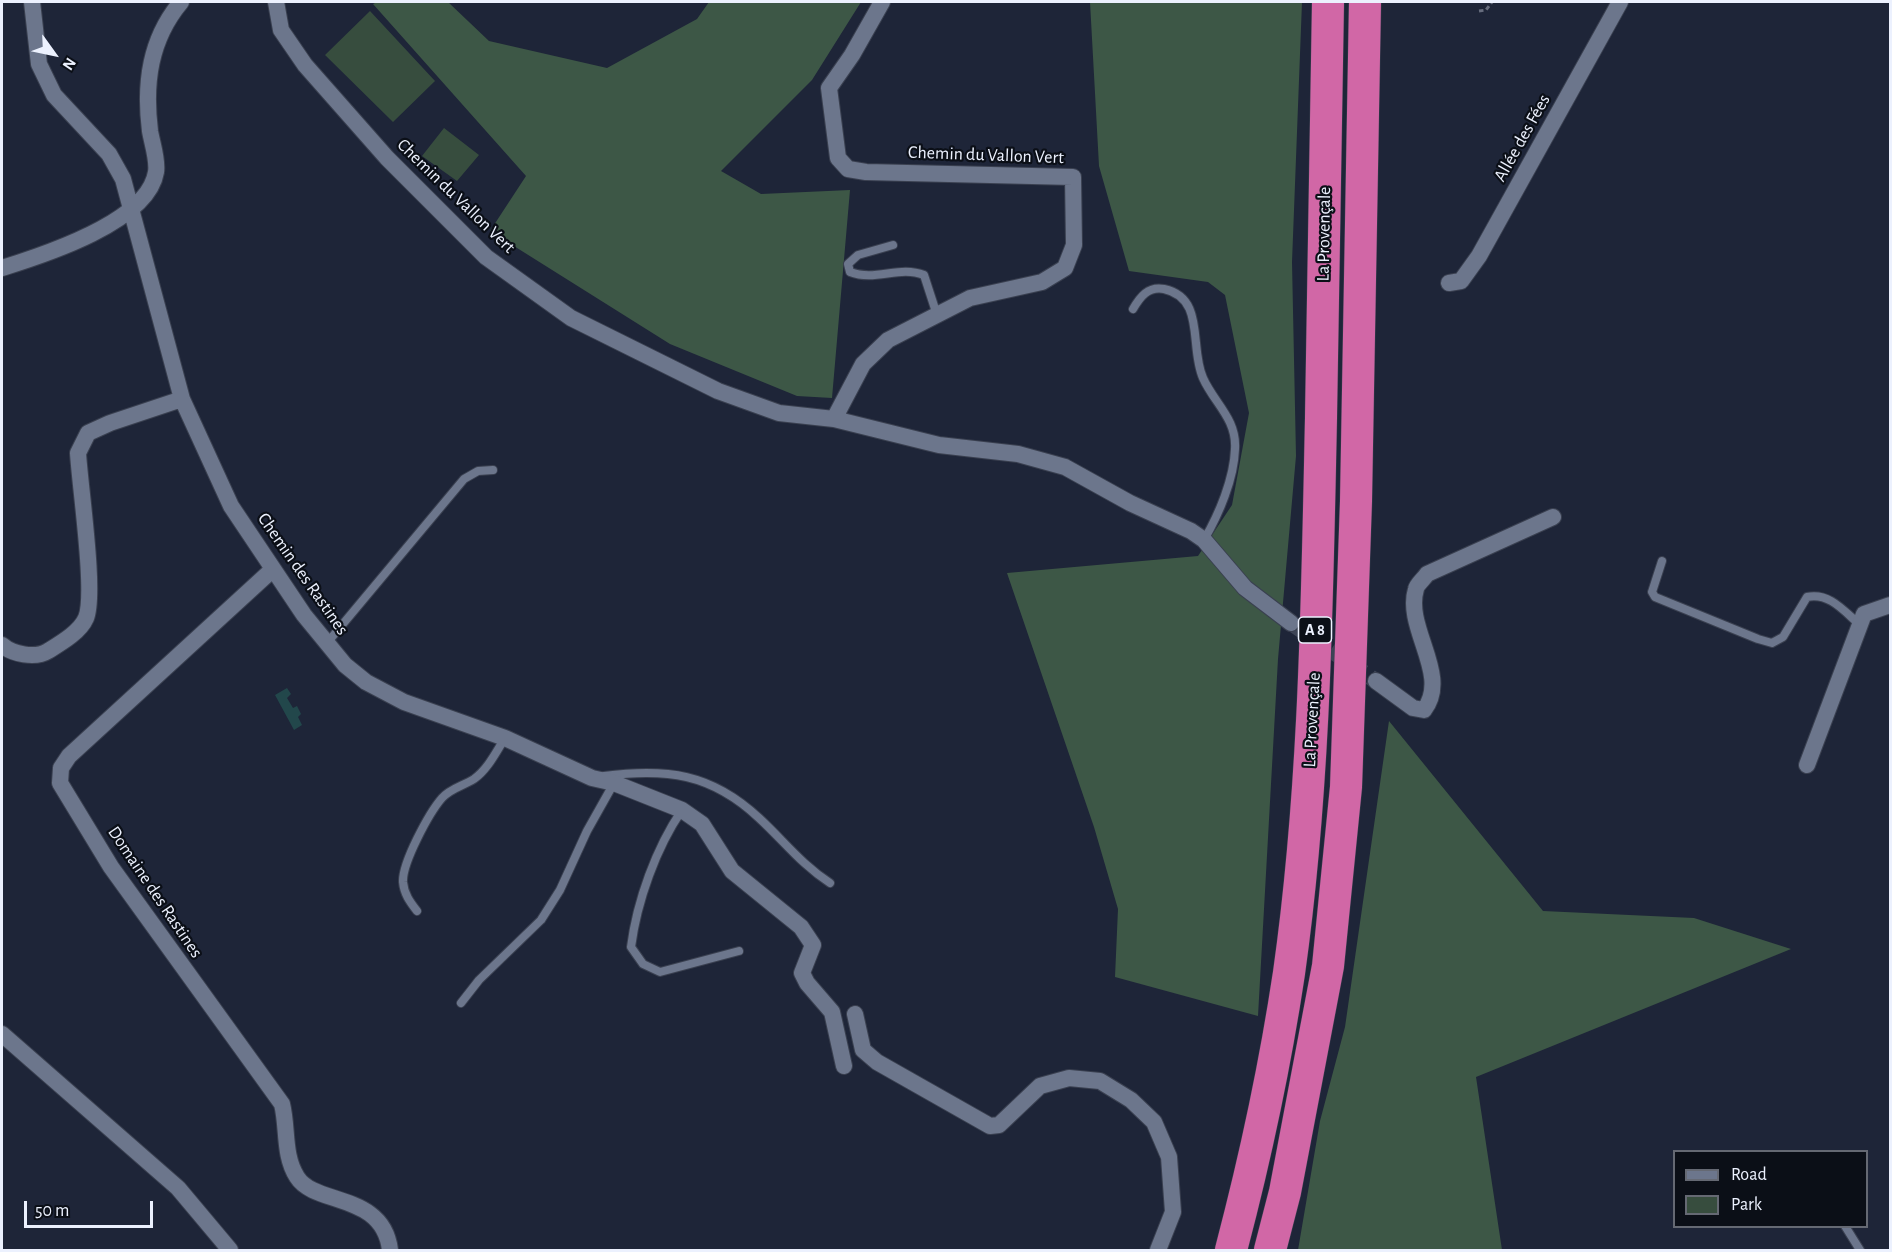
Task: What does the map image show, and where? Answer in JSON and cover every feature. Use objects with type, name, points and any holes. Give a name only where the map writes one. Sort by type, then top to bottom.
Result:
[{"type":"highway","name":"La Provençale","points":[[1231,1251],[1260,1132],[1276,1051],[1289,971],[1308,796],[1319,523],[1328,2]]},
{"type":"highway","name":"La Provençale","points":[[1270,1251],[1287,1181],[1328,966],[1346,787],[1356,501],[1365,2]]},
{"type":"street","name":"Chemin des Rastines","points":[[32,2],[39,63],[54,95],[110,154],[123,179],[182,399],[231,506],[273,570],[327,643],[345,665],[366,682],[404,702],[505,738],[592,778],[614,783],[682,810],[702,824],[732,871],[801,927],[813,945],[802,973],[832,1012],[844,1066]]},
{"type":"street","name":"Chemin du Vallon Vert","points":[[276,2],[281,30],[305,66],[387,158],[486,257],[571,318],[663,366],[718,391],[779,412],[834,419],[939,445],[1018,454],[1065,467],[1130,503],[1191,531],[1204,540],[1245,588],[1291,623]]},
{"type":"street","name":"Chemin du Vallon Vert","points":[[834,419],[863,364],[888,340],[970,298],[1042,282],[1065,268],[1074,245],[1073,177],[866,172],[848,169],[838,158],[829,88],[852,55],[882,2]]},
{"type":"street","name":"Allée des Fées","points":[[1449,284],[1461,281],[1479,256],[1620,2]]},
{"type":"street","points":[[2,268],[32,259],[108,227],[148,192],[156,172],[147,108],[148,69],[173,6]]},
{"type":"street","points":[[2,645],[11,653],[44,653],[67,640],[86,619],[90,595],[78,453],[88,433],[110,423],[182,399]]},
{"type":"street","points":[[1376,681],[1413,708],[1424,710],[1432,699],[1432,683],[1414,606],[1416,587],[1427,574],[1552,517]]},
{"type":"street","name":"Domaine des Rastines","points":[[273,570],[69,756],[61,768],[60,783],[111,867],[282,1104],[287,1124],[288,1158],[298,1179],[317,1191],[369,1212],[388,1238],[390,1251]]},
{"type":"street","points":[[1807,765],[1864,614],[1890,605]]},
{"type":"street","points":[[855,1014],[863,1050],[877,1062],[990,1126],[999,1125],[1040,1086],[1070,1078],[1100,1081],[1131,1100],[1154,1122],[1168,1157],[1173,1212],[1158,1251]]},
{"type":"street","points":[[2,1034],[178,1188],[230,1251]]},
{"type":"lane","points":[[893,245],[858,255],[848,264],[850,272],[863,277],[913,270],[924,275],[937,315]]},
{"type":"lane","points":[[1133,309],[1141,295],[1157,288],[1178,292],[1190,304],[1203,378],[1233,427],[1235,448],[1228,484],[1204,540]]},
{"type":"lane","points":[[327,643],[464,479],[478,471],[493,470]]},
{"type":"lane","points":[[1662,561],[1652,592],[1655,597],[1758,639],[1772,643],[1783,637],[1807,597],[1817,595],[1830,599],[1859,624]]},
{"type":"lane","points":[[417,911],[407,898],[403,881],[406,863],[441,799],[454,788],[474,779],[488,765],[505,738]]},
{"type":"lane","points":[[592,778],[631,773],[675,772],[701,779],[726,793],[758,816],[805,867],[830,883]]},
{"type":"lane","points":[[461,1003],[479,980],[541,920],[560,890],[587,831],[614,783]]},
{"type":"lane","points":[[682,810],[668,830],[652,871],[633,929],[631,947],[643,964],[660,972],[739,951]]},
{"type":"lane","points":[[1846,1228],[1860,1251]]},
{"type":"path","points":[[1479,11],[1486,10],[1492,2]]},
{"type":"green space","points":[[370,11],[435,81],[393,122],[325,55]]},
{"type":"green space","points":[[444,128],[479,155],[457,181],[422,156]]},
{"type":"shaded area","points":[[377,2],[448,2],[489,41],[607,68],[697,19],[709,2],[861,2],[812,80],[721,171],[761,194],[850,190],[832,398],[797,396],[670,344],[490,231],[526,176],[373,4]]},
{"type":"shaded area","points":[[1090,2],[1302,2],[1292,262],[1296,456],[1278,659],[1258,1016],[1115,977],[1118,909],[1094,827],[1007,573],[1198,556],[1232,505],[1249,413],[1225,295],[1208,282],[1129,271],[1099,166]]},
{"type":"shaded area","points":[[287,688],[291,694],[287,698],[293,708],[297,706],[301,714],[298,717],[302,725],[294,730],[275,695]]},
{"type":"shaded area","points":[[1389,721],[1543,911],[1694,918],[1791,949],[1476,1077],[1502,1250],[1298,1250],[1320,1121],[1345,1027]]},
{"type":"tunnel","points":[[1291,623],[1376,681]]}]
